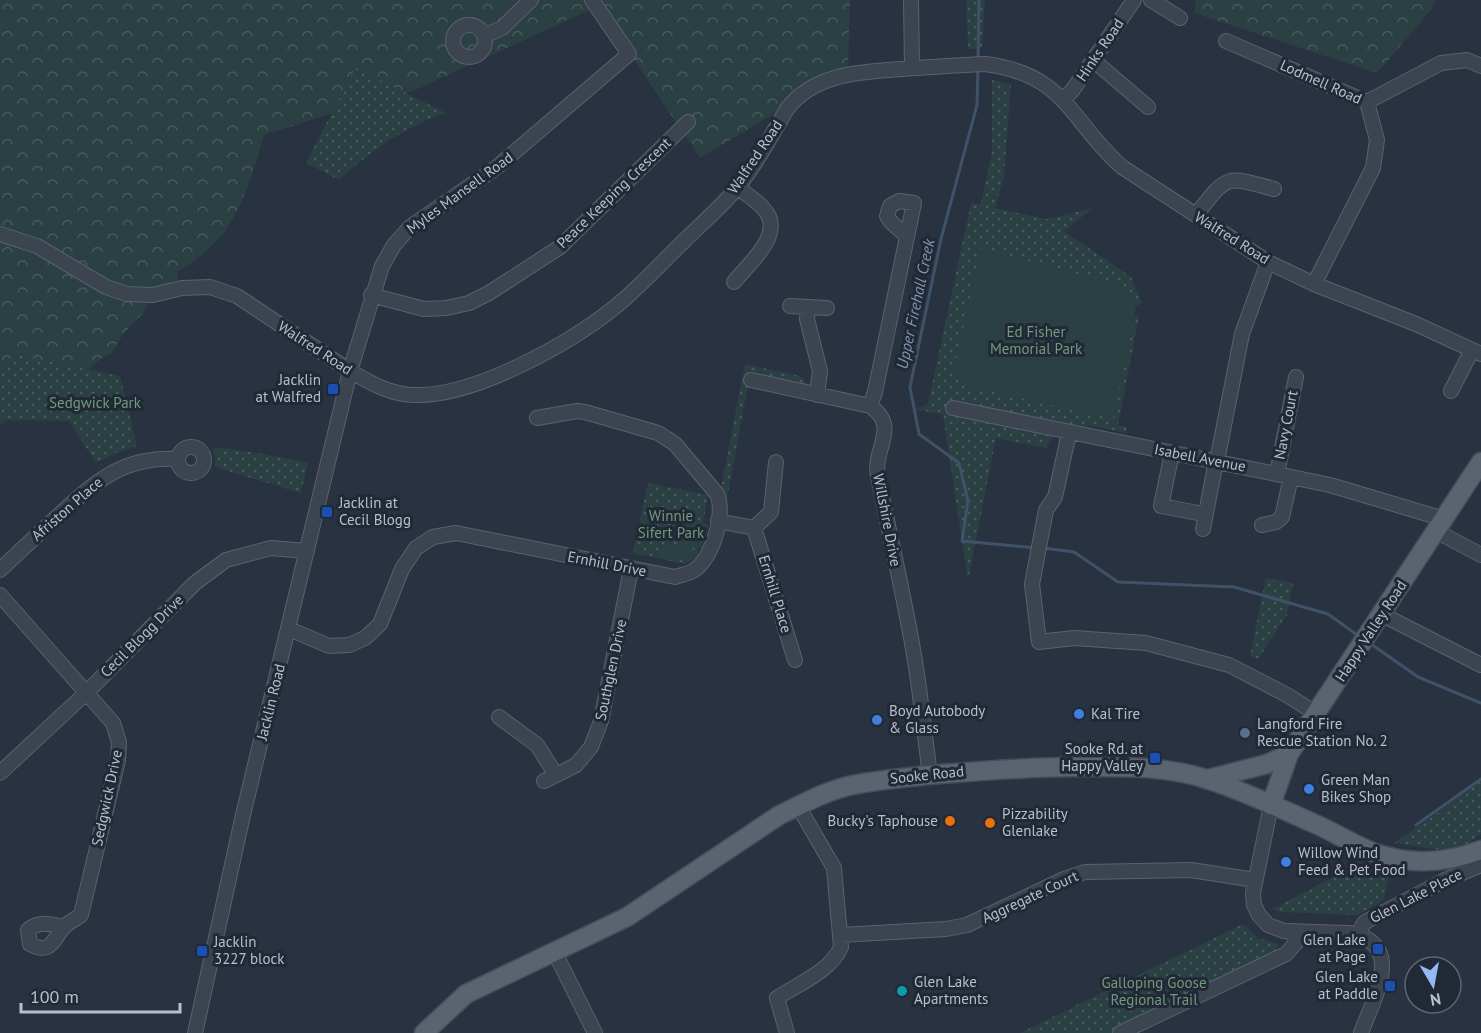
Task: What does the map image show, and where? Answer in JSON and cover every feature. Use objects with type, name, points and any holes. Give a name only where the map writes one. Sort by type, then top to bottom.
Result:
[{"type":"main road","name":"Happy Valley Road","points":[[1271,805],[1289,754],[1481,462]]},
{"type":"main road","points":[[1208,779],[1267,764],[1289,754]]},
{"type":"main road","name":"Sooke Road","points":[[424,1033],[466,994],[627,917],[778,816],[846,786],[892,778],[999,769],[1107,767],[1180,772],[1208,779],[1375,852],[1405,860],[1462,857],[1481,850]]},
{"type":"street","points":[[484,36],[493,34],[502,28],[531,0]]},
{"type":"street","name":"Myles Mansell Road","points":[[350,371],[371,295],[382,266],[394,245],[410,227],[497,167],[629,54],[592,0]]},
{"type":"street","points":[[911,0],[912,68]]},
{"type":"street","name":"Hinks Road","points":[[1064,99],[1072,92],[1134,0]]},
{"type":"street","points":[[1151,0],[1180,18]]},
{"type":"street","name":"Lodmell Road","points":[[1226,41],[1367,102],[1377,140],[1372,168],[1314,284]]},
{"type":"street","points":[[1093,60],[1148,107]]},
{"type":"street","points":[[1367,102],[1442,63],[1467,60],[1481,66]]},
{"type":"street","name":"Walfred Road","points":[[0,234],[37,246],[106,287],[127,294],[153,295],[182,288],[210,287],[237,296],[350,371],[376,385],[398,393],[415,396],[432,395],[472,386],[530,359],[584,329],[614,308],[639,286],[737,187],[787,109],[803,93],[828,80],[856,73],[987,64],[1003,66],[1040,81],[1064,99],[1106,152],[1122,167],[1268,262],[1314,284],[1416,324],[1477,352]]},
{"type":"street","name":"Peace Keeping Crescent","points":[[371,295],[424,309],[446,308],[469,303],[489,293],[560,247],[688,122]]},
{"type":"street","points":[[1196,215],[1220,186],[1230,180],[1242,180],[1274,189]]},
{"type":"street","points":[[734,282],[769,241],[771,222],[764,208],[737,187]]},
{"type":"street","points":[[751,380],[870,406],[875,394],[907,237]]},
{"type":"street","points":[[1203,529],[1242,334],[1268,262]]},
{"type":"street","points":[[790,306],[828,308]]},
{"type":"street","points":[[808,307],[807,319],[820,371],[818,395]]},
{"type":"street","points":[[1451,391],[1477,352]]},
{"type":"street","name":"Jacklin Road","points":[[195,1033],[243,815],[350,371]]},
{"type":"street","name":"Navy Court","points":[[1277,474],[1296,377]]},
{"type":"street","name":"Willshire Drive","points":[[870,406],[884,420],[886,428],[876,469],[915,660],[930,775]]},
{"type":"street","name":"Isabell Avenue","points":[[953,408],[1217,461],[1363,494],[1440,525],[1481,555]]},
{"type":"street","name":"Ernhill Drive","points":[[289,629],[329,646],[349,645],[365,638],[380,624],[402,569],[416,548],[433,537],[456,533],[675,577],[693,571],[706,557],[712,545],[721,509],[717,494],[675,444],[658,433],[585,412],[577,411],[537,417]]},
{"type":"street","points":[[1069,433],[1055,496],[1046,510],[1032,584],[1039,642],[1074,638],[1146,643],[1229,665],[1287,695],[1317,714]]},
{"type":"street","points":[[1172,453],[1161,506],[1198,513]]},
{"type":"street","name":"Afriston Place","points":[[0,570],[83,492],[104,476],[146,459],[178,459]]},
{"type":"street","points":[[718,521],[754,528],[771,512],[776,462]]},
{"type":"street","points":[[1262,525],[1282,518],[1291,477]]},
{"type":"street","name":"Ernhill Place","points":[[754,528],[795,660]]},
{"type":"street","name":"Cecil Blogg Drive","points":[[0,773],[86,693],[195,583],[226,560],[271,548],[307,551]]},
{"type":"street","name":"Southglen Drive","points":[[499,717],[537,746],[550,778],[576,765],[591,747],[601,721],[631,569]]},
{"type":"street","name":"Sedgwick Drive","points":[[0,595],[113,723],[119,742],[118,760],[81,915],[64,927]]},
{"type":"street","points":[[1381,614],[1481,665]]},
{"type":"street","points":[[1271,805],[1255,880],[1253,899],[1259,915],[1275,929],[1357,935],[1372,944],[1378,951],[1383,970],[1380,987],[1365,1032]]},
{"type":"street","points":[[787,1033],[777,998],[824,968],[836,958],[841,947],[834,868],[798,806]]},
{"type":"street","name":"Glen Lake Place","points":[[1357,935],[1365,922],[1445,880],[1481,865]]},
{"type":"street","name":"Aggregate Court","points":[[840,935],[946,929],[967,925],[1064,879],[1085,872],[1191,870],[1255,880]]},
{"type":"street","points":[[1120,1033],[1286,954],[1294,944],[1294,931]]},
{"type":"street","points":[[554,951],[595,1033]]},
{"type":"green space","points":[[0,0],[850,0],[848,69],[700,158],[598,6],[385,104],[355,106],[264,135],[241,201],[229,226],[221,236],[201,256],[178,272],[177,280],[153,295],[144,312],[123,334],[112,353],[102,358],[81,376],[0,425]]},
{"type":"green space","points":[[966,0],[985,0],[982,49],[968,49]]},
{"type":"green space","points":[[1196,0],[1435,0],[1432,9],[1377,73],[1194,13]]},
{"type":"green space","points":[[355,68],[446,113],[416,125],[389,140],[339,180],[306,163]]},
{"type":"green space","name":"Ed Fisher Memorial Park","points":[[992,80],[1011,84],[1004,176],[995,208],[1046,219],[1093,208],[1064,231],[1131,277],[1142,303],[1124,313],[1139,317],[1118,425],[1127,427],[1126,433],[1092,427],[1071,427],[1053,437],[1046,448],[996,438],[968,580],[943,415],[916,409],[926,405],[929,399],[971,203],[981,204],[992,151]]},
{"type":"green space","points":[[980,248],[1123,286],[1136,308],[1113,418],[964,386],[954,372]]},
{"type":"green space","name":"Sedgwick Park","points":[[11,354],[120,376],[137,446],[96,463],[69,421],[0,420],[0,371]]},
{"type":"green space","points":[[745,364],[800,376],[809,386],[750,374],[727,499],[720,492]]},
{"type":"green space","points":[[212,447],[308,463],[301,493],[215,467]]},
{"type":"green space","name":"Winnie Sifert Park","points":[[648,483],[708,495],[697,557],[685,564],[633,553]]},
{"type":"green space","points":[[691,521],[708,524],[703,548],[686,544]]},
{"type":"green space","points":[[665,542],[693,548],[690,562],[662,556]]},
{"type":"green space","points":[[1266,578],[1293,583],[1287,615],[1258,659],[1250,655]]},
{"type":"green space","points":[[1481,779],[1481,834],[1456,852],[1394,843],[1440,811]]},
{"type":"green space","points":[[1361,863],[1389,876],[1383,901],[1357,915],[1279,912],[1272,909]]},
{"type":"green space","name":"Galloping Goose Regional Trail","points":[[1243,924],[1258,938],[1278,944],[1274,957],[1119,1033],[1020,1033]]},
{"type":"waterway","name":"Upper Firehall Creek","points":[[978,61],[979,0]]},
{"type":"waterway","name":"Upper Firehall Creek","points":[[978,68],[977,105],[941,239],[910,387],[919,434],[959,463],[968,501],[962,541],[1036,548]]},
{"type":"waterway","name":"Upper Firehall Creek","points":[[1043,548],[1074,552],[1118,582],[1234,587],[1328,614],[1360,637]]},
{"type":"waterway","name":"Upper Firehall Creek","points":[[1371,644],[1418,677],[1481,703]]},
{"type":"waterway","points":[[1416,825],[1481,779]]},
{"type":"place","name":"Jacklin at Walfred","points":[[333,389]]},
{"type":"place","name":"Jacklin at Cecil Blogg","points":[[327,512]]},
{"type":"place","name":"Kal Tire","points":[[1079,714]]},
{"type":"place","name":"Boyd Autobody & Glass","points":[[877,720]]},
{"type":"place","name":"Langford Fire Rescue Station No. 2","points":[[1245,733]]},
{"type":"place","name":"Sooke Rd. at Happy Valley","points":[[1155,758]]},
{"type":"place","name":"Green Man Bikes Shop","points":[[1309,789]]},
{"type":"place","name":"Bucky's Taphouse","points":[[950,821]]},
{"type":"place","name":"Pizzability Glenlake","points":[[990,823]]},
{"type":"place","name":"Willow Wind Feed & Pet Food","points":[[1286,862]]},
{"type":"place","name":"Glen Lake at Page","points":[[1378,949]]},
{"type":"place","name":"Jacklin 3227 block","points":[[202,951]]},
{"type":"place","name":"Glen Lake at Paddle","points":[[1390,986]]},
{"type":"place","name":"Glen Lake Apartments","points":[[902,991]]}]
